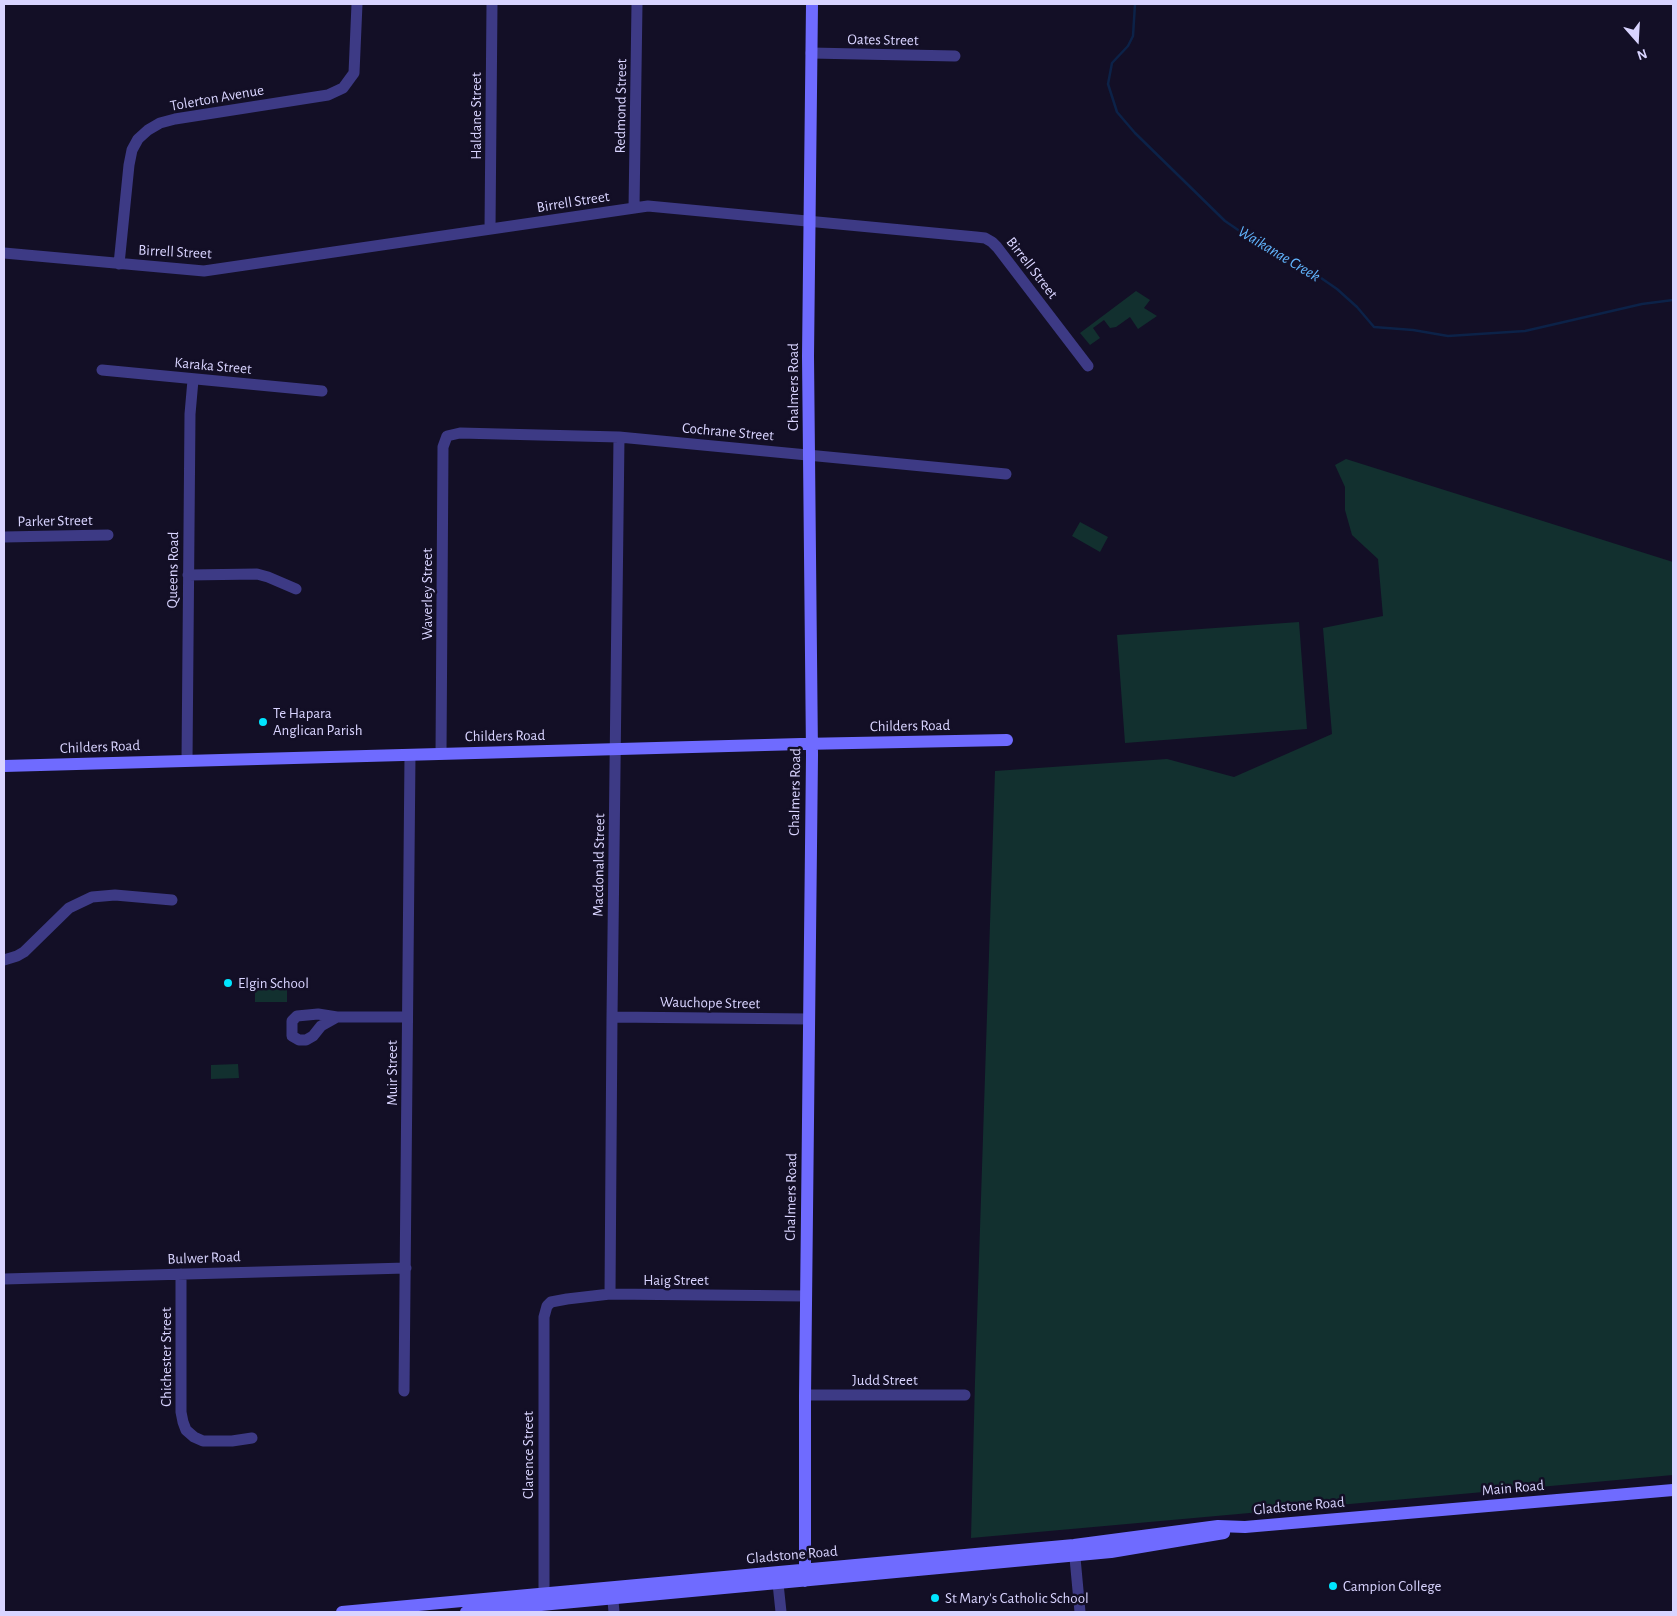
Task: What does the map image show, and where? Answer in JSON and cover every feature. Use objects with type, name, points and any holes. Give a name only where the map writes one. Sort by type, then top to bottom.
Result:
[{"type":"street","name":"Tolerton Avenue","points":[[119,264],[129,165],[132,150],[138,139],[160,123],[175,119],[328,95],[343,88],[354,73],[357,4]]},
{"type":"street","name":"Haldane Street","points":[[490,229],[492,4]]},
{"type":"street","name":"Redmond Street","points":[[634,208],[637,4]]},
{"type":"street","name":"Chalmers Road","points":[[804,1576],[812,744],[809,221],[812,4]]},
{"type":"street","name":"Oates Street","points":[[811,53],[955,56]]},
{"type":"street","name":"Birrell Street","points":[[4,253],[204,271],[634,208],[662,207],[986,238],[992,242],[1088,366]]},
{"type":"street","name":"Karaka Street","points":[[102,370],[322,391]]},
{"type":"street","name":"Queens Road","points":[[187,761],[190,414],[193,380]]},
{"type":"street","name":"Cochrane Street","points":[[447,436],[460,433],[619,437],[1006,474]]},
{"type":"street","name":"Waverley Street","points":[[441,754],[443,446],[447,436]]},
{"type":"street","name":"Macdonald Street","points":[[610,1294],[619,437]]},
{"type":"street","name":"Parker Street","points":[[4,537],[108,535]]},
{"type":"street","points":[[188,575],[257,574],[296,589]]},
{"type":"street","name":"Childers Road","points":[[4,766],[1007,740]]},
{"type":"street","name":"Muir Street","points":[[404,1391],[410,755]]},
{"type":"street","points":[[4,960],[24,952],[69,908],[92,897],[115,895],[172,900]]},
{"type":"street","name":"Wauchope Street","points":[[612,1016],[809,1019]]},
{"type":"street","points":[[337,1017],[407,1017]]},
{"type":"street","name":"Bulwer Road","points":[[4,1279],[406,1268]]},
{"type":"street","name":"Chichester Street","points":[[181,1274],[181,1412],[186,1430],[194,1437],[203,1440],[232,1441],[252,1438]]},
{"type":"street","name":"Haig Street","points":[[548,1306],[551,1302],[610,1294],[806,1296]]},
{"type":"street","name":"Clarence Street","points":[[543,1600],[544,1317],[548,1306]]},
{"type":"street","name":"Judd Street","points":[[805,1395],[965,1395]]},
{"type":"street","name":"Main Road","points":[[1356,1518],[1673,1490]]},
{"type":"street","name":"Gladstone Road","points":[[342,1612],[543,1600],[1075,1550],[1111,1552],[1183,1539],[1219,1535],[1245,1527],[1356,1518]]},
{"type":"street","points":[[1075,1550],[1080,1612]]},
{"type":"street","points":[[778,1578],[781,1612]]},
{"type":"street","points":[[612,1593],[614,1612]]},
{"type":"street","name":"Gladstone Road","points":[[466,1612],[543,1600]]},
{"type":"green space","points":[[1136,291],[1150,300],[1144,308],[1157,316],[1138,329],[1130,317],[1116,327],[1110,328],[1104,320],[1093,328],[1100,338],[1090,345],[1080,333]]},
{"type":"green space","points":[[1346,459],[1673,562],[1673,1475],[971,1538],[995,771],[1167,759],[1234,777],[1332,734],[1323,628],[1383,616],[1378,559],[1352,535],[1345,510],[1345,487],[1335,465]]},
{"type":"green space","points":[[1080,522],[1108,537],[1100,552],[1072,536]]},
{"type":"green space","points":[[1299,622],[1307,729],[1125,743],[1117,635]]},
{"type":"green space","points":[[255,986],[287,986],[287,1002],[255,1002]]},
{"type":"green space","points":[[238,1064],[239,1078],[211,1079],[211,1065]]},
{"type":"waterway","name":"Waikanae Creek","points":[[1135,4],[1133,36],[1128,46],[1112,63],[1108,84],[1117,112],[1135,133],[1225,221],[1263,247],[1292,258],[1337,289],[1357,307],[1374,327],[1413,330],[1448,336],[1525,331],[1642,304],[1673,300]]},
{"type":"place","name":"Te Hapara Anglican Parish","points":[[263,722]]},
{"type":"place","name":"Elgin School","points":[[228,983]]},
{"type":"place","name":"Campion College","points":[[1333,1586]]},
{"type":"place","name":"St Mary's Catholic School","points":[[935,1598]]}]
